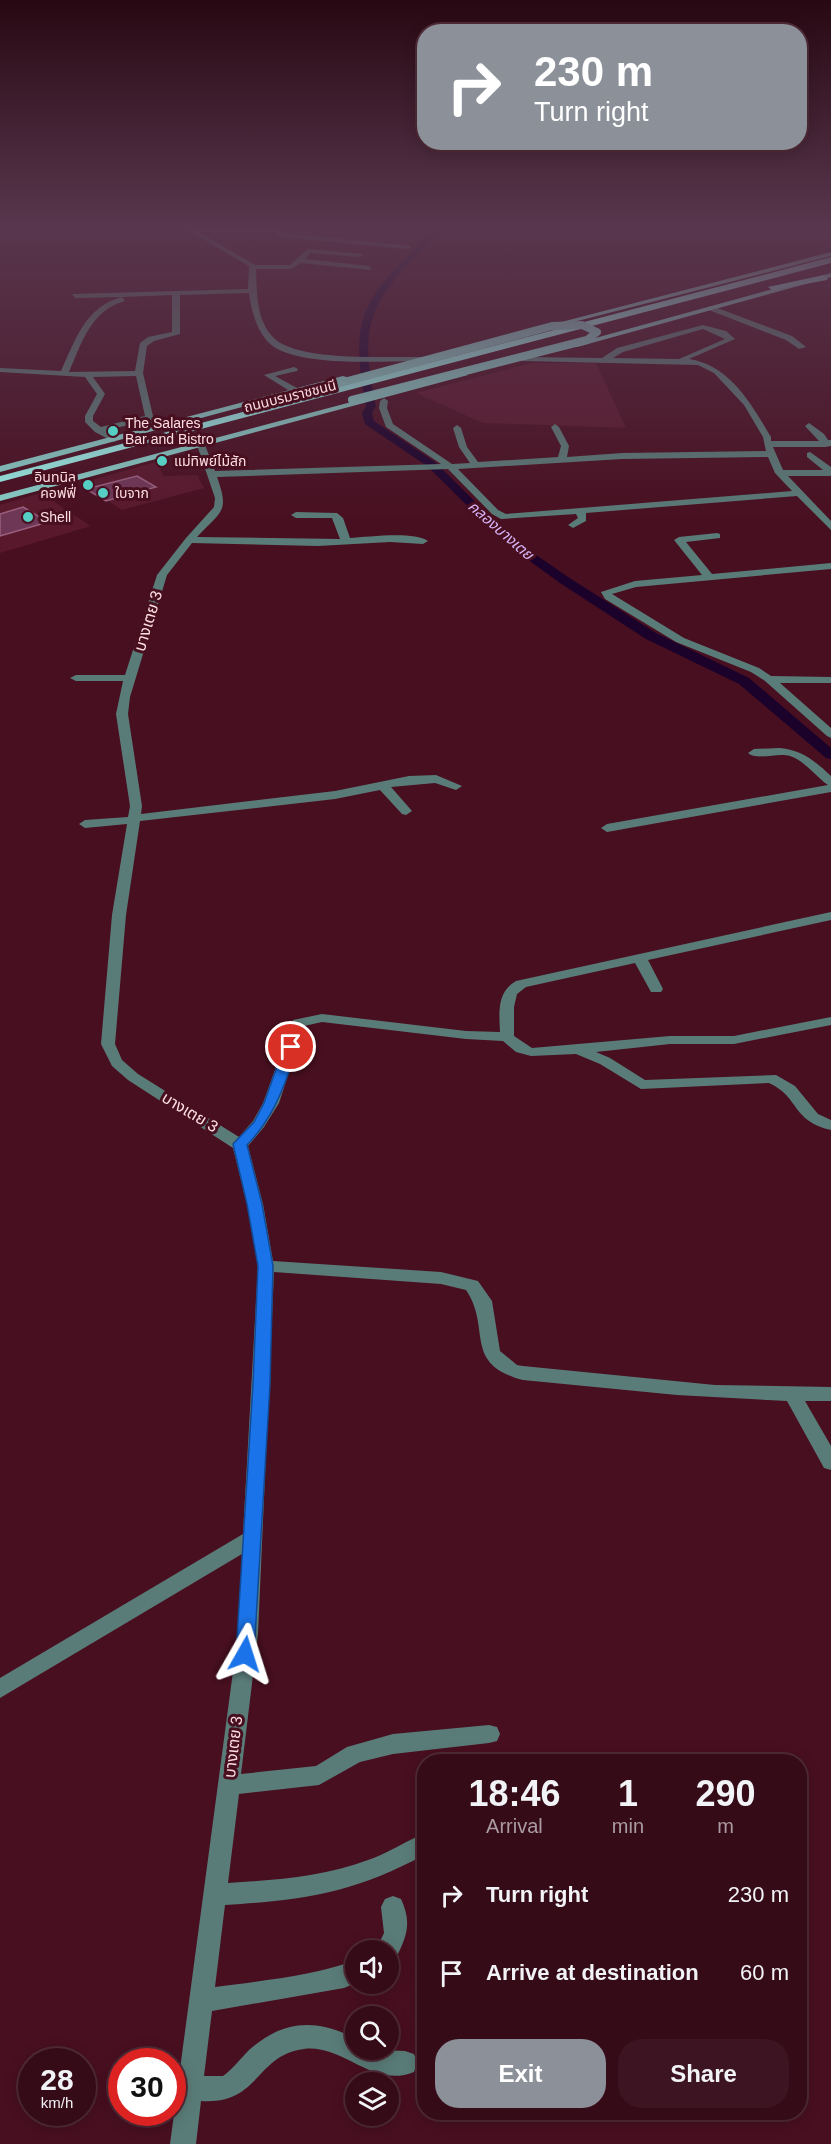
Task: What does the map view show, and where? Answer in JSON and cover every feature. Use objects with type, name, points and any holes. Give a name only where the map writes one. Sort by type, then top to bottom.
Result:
[{"type":"highway","name":"ถนนบรมราชชนนี","points":[[0,487],[350,397],[609,323]]},
{"type":"highway","name":"ถนนบรมราชชนนี","points":[[385,386],[625,323]]},
{"type":"highway","name":"ถนนบรมราชชนนี","points":[[0,479],[350,397]]},
{"type":"main road","points":[[385,386],[422,358],[559,323]]},
{"type":"main road","points":[[0,469],[351,377],[385,386],[523,359],[656,323]]},
{"type":"main road","points":[[0,498],[205,444],[350,397],[587,340],[597,332],[579,325],[552,326],[329,386],[148,430]]},
{"type":"street","points":[[64,374],[90,323]]},
{"type":"street","points":[[148,430],[149,418],[139,373],[144,343],[176,334],[176,323]]},
{"type":"street","points":[[263,323],[267,336],[273,343],[285,350],[306,355],[352,358],[422,358]]},
{"type":"street","points":[[751,323],[789,338],[802,347]]},
{"type":"street","points":[[523,359],[603,360],[681,360],[731,339],[712,330],[620,350],[603,360]]},
{"type":"street","points":[[615,360],[667,340]]},
{"type":"street","points":[[636,352],[700,363],[717,371],[749,407],[767,437],[767,444],[780,473],[831,527]]},
{"type":"street","points":[[294,369],[268,375],[296,391]]},
{"type":"street","points":[[0,370],[87,375],[139,373]]},
{"type":"street","points":[[87,375],[101,394],[88,419],[91,425],[114,439]]},
{"type":"street","points":[[385,386],[383,408],[388,425],[448,467],[495,512],[504,517],[799,494]]},
{"type":"street","points":[[98,430],[149,418]]},
{"type":"street","points":[[809,426],[828,443]]},
{"type":"street","points":[[555,427],[565,446],[562,459]]},
{"type":"street","points":[[457,429],[463,447],[476,465]]},
{"type":"street","points":[[767,444],[828,443]]},
{"type":"street","name":"บางเตย 3","points":[[183,2144],[248,1634],[266,1266],[255,1204],[240,1144],[119,1067],[111,1056],[108,1044],[119,915],[134,819],[135,791],[122,714],[162,575],[189,540],[219,508],[220,498],[211,474],[205,444]]},
{"type":"street","points":[[211,474],[426,468],[622,456],[772,454]]},
{"type":"street","points":[[810,455],[831,472]]},
{"type":"street","points":[[780,473],[831,472]]},
{"type":"street","points":[[573,525],[583,519],[580,511]]},
{"type":"street","points":[[296,515],[334,515],[338,518],[346,542]]},
{"type":"street","points":[[709,577],[679,540],[717,536]]},
{"type":"street","points":[[189,540],[346,542],[390,539],[423,541]]},
{"type":"street","points":[[831,566],[635,584],[612,588],[606,594],[680,640],[755,670],[769,679],[831,734]]},
{"type":"street","points":[[76,678],[131,678]]},
{"type":"street","points":[[769,679],[831,680]]},
{"type":"street","points":[[754,753],[791,750],[801,755],[831,782]]},
{"type":"street","points":[[85,824],[334,795],[425,778],[456,786]]},
{"type":"street","points":[[383,786],[406,811]]},
{"type":"street","points":[[607,828],[831,788]]},
{"type":"street","points":[[831,916],[732,936],[513,988],[507,996],[507,1037],[515,1046],[531,1052],[578,1050],[670,1040],[734,1040],[831,1021]]},
{"type":"street","points":[[640,959],[656,989]]},
{"type":"street","points":[[240,1144],[259,1124],[271,1103],[298,1023],[305,1020],[322,1018],[466,1035],[507,1037]]},
{"type":"street","points":[[578,1050],[605,1062],[641,1084],[771,1078],[792,1088],[808,1116],[831,1125]]},
{"type":"street","points":[[266,1266],[441,1278],[471,1285],[483,1301],[492,1354],[511,1370],[522,1373],[793,1396],[831,1394]]},
{"type":"street","points":[[793,1396],[831,1463]]},
{"type":"street","points":[[0,1689],[253,1538]]},
{"type":"street","points":[[228,1785],[319,1775],[355,1754],[393,1744],[489,1734]]},
{"type":"street","points":[[215,1894],[301,1888],[336,1881],[377,1868],[417,1848]]},
{"type":"street","points":[[393,1907],[396,1934],[393,1940]]},
{"type":"street","points":[[201,2001],[269,1991],[345,1976]]},
{"type":"street","points":[[190,2088],[225,2088],[238,2080],[258,2059],[278,2043],[303,2037],[323,2036],[339,2042],[364,2057],[381,2062],[405,2063]]},
{"type":"shaded area","points":[[532,363],[596,363],[626,428],[483,423],[416,393]]},
{"type":"shaded area","points":[[156,462],[164,476],[197,475],[204,488],[122,510],[81,483]]},
{"type":"shaded area","points":[[41,493],[91,526],[0,553],[0,505]]},
{"type":"building","points":[[137,476],[156,487],[106,501],[86,489]]},
{"type":"building","points":[[23,507],[48,522],[0,536],[0,514]]},
{"type":"waterway","name":"คลองบางเตย","points":[[365,323],[362,346],[371,406],[367,413],[369,422],[431,464],[509,541],[564,580],[651,636],[744,681],[831,755]]},
{"type":"place","name":"The Salares Bar and Bistro","points":[[113,431]]},
{"type":"place","name":"แม่ทิพย์ไม้สัก","points":[[162,461]]},
{"type":"place","name":"อินทนิล คอฟฟี่","points":[[88,485]]},
{"type":"place","name":"ใบจาก","points":[[103,493]]},
{"type":"place","name":"Shell","points":[[28,517]]},
{"type":"route","points":[[245,1654],[262,1384],[266,1266],[255,1204],[240,1144],[259,1124],[271,1103],[291,1047]]}]
